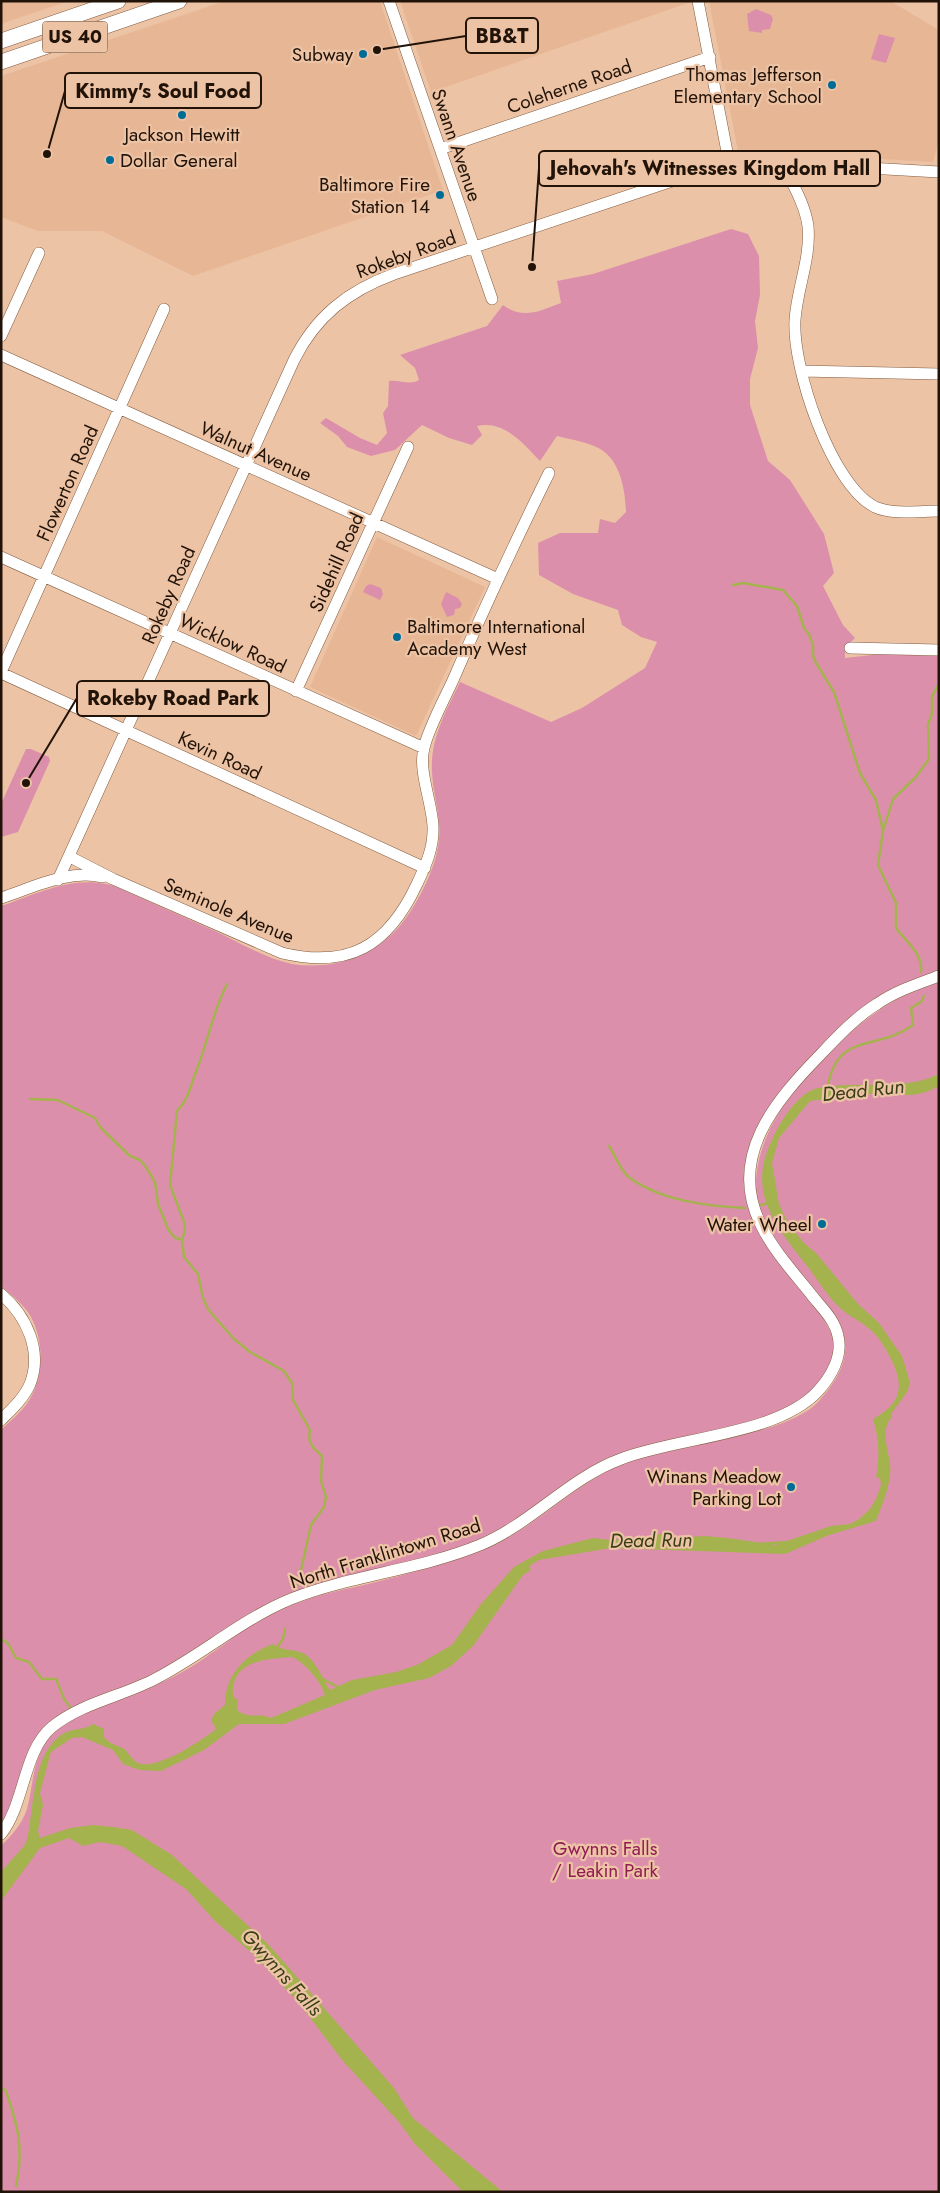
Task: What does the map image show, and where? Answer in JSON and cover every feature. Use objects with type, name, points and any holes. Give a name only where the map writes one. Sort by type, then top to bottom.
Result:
[{"type":"main road","name":"US 40","points":[[1,41],[118,1]]},
{"type":"main road","name":"US 40","points":[[1,62],[179,1]]},
{"type":"street","name":"Swann Avenue","points":[[389,1],[492,299]]},
{"type":"street","points":[[699,4],[729,162]]},
{"type":"street","name":"Coleherne Road","points":[[440,149],[710,57]]},
{"type":"street","name":"Rokeby Road","points":[[58,880],[304,342],[326,313],[347,296],[373,282],[729,162],[782,163],[939,172]]},
{"type":"street","points":[[782,163],[796,190],[808,224],[807,260],[795,320],[795,334],[801,371],[819,428],[843,472],[860,496],[877,508],[939,511]]},
{"type":"street","points":[[1,336],[39,253]]},
{"type":"street","name":"Flowerton Road","points":[[1,673],[164,309]]},
{"type":"street","name":"Walnut Avenue","points":[[1,355],[498,578]]},
{"type":"street","points":[[801,371],[939,374]]},
{"type":"street","name":"Sidehill Road","points":[[296,691],[408,446]]},
{"type":"street","points":[[424,748],[498,578],[549,473]]},
{"type":"street","name":"Wicklow Road","points":[[1,557],[424,748]]},
{"type":"street","points":[[850,648],[939,650]]},
{"type":"street","name":"Kevin Road","points":[[1,673],[425,868]]},
{"type":"street","name":"Seminole Avenue","points":[[70,857],[113,879],[282,953],[310,960],[323,960],[363,949],[386,931],[410,899],[430,854],[433,826],[424,748]]},
{"type":"street","points":[[1,898],[58,880],[87,875],[113,879]]},
{"type":"street","name":"North Franklintown Road","points":[[1,1834],[15,1812],[36,1748],[50,1728],[76,1712],[158,1678],[204,1652],[251,1618],[304,1594],[468,1550],[519,1525],[581,1480],[617,1460],[653,1449],[767,1422],[791,1412],[807,1402],[821,1387],[834,1368],[839,1346],[838,1337],[830,1318],[776,1251],[760,1223],[751,1198],[750,1160],[770,1114],[791,1085],[840,1034],[874,1006],[891,995],[939,976]]},
{"type":"street","points":[[1,1294],[11,1302],[27,1326],[34,1355],[30,1384],[24,1395],[1,1420]]},
{"type":"shaded area","points":[[1,1],[68,1],[1,24]]},
{"type":"shaded area","points":[[225,1],[380,1],[443,190],[193,276],[102,231],[38,231],[1,217],[1,76]]},
{"type":"shaded area","points":[[400,1],[691,1],[691,2],[431,92]]},
{"type":"shaded area","name":"Thomas Jefferson Elementary School","points":[[709,1],[890,1],[939,30],[939,140],[933,162],[738,151]]},
{"type":"shaded area","name":"Baltimore International Academy West","points":[[377,537],[485,587],[416,736],[310,687]]},
{"type":"green space","points":[[756,9],[771,15],[773,19],[770,29],[762,30],[762,33],[749,31],[747,14]]},
{"type":"green space","points":[[879,34],[895,38],[886,63],[871,59]]},
{"type":"green space","points":[[731,229],[748,234],[759,256],[760,295],[755,321],[758,348],[750,379],[750,405],[768,461],[790,480],[824,534],[834,573],[823,586],[843,625],[855,638],[845,648],[845,658],[881,654],[939,656],[939,972],[862,1009],[753,1140],[749,1208],[821,1314],[834,1338],[834,1354],[826,1374],[801,1402],[755,1421],[621,1455],[486,1539],[449,1553],[301,1593],[167,1670],[49,1725],[6,1817],[1,1822],[1,1430],[26,1405],[32,1395],[39,1373],[40,1350],[36,1327],[31,1317],[21,1304],[1,1286],[1,906],[57,887],[85,882],[100,883],[114,886],[282,962],[307,965],[336,963],[363,954],[376,947],[398,928],[417,901],[436,857],[439,819],[432,760],[436,737],[460,682],[551,722],[582,708],[645,668],[657,642],[641,637],[622,625],[618,610],[573,594],[539,575],[538,543],[560,533],[598,533],[600,519],[615,523],[626,512],[619,474],[610,457],[603,451],[585,443],[557,436],[540,461],[520,440],[496,426],[477,426],[482,435],[472,445],[449,438],[422,425],[395,450],[371,456],[347,447],[338,436],[320,423],[326,418],[360,438],[377,445],[387,433],[383,413],[388,406],[389,381],[415,382],[419,380],[415,368],[400,355],[487,326],[503,305],[510,310],[532,313],[561,303],[557,281],[593,274]]},
{"type":"green space","points":[[370,584],[381,588],[383,594],[380,600],[363,592],[366,586]]},
{"type":"green space","points":[[446,592],[458,598],[462,604],[460,608],[455,609],[454,615],[447,617],[441,604]]},
{"type":"green space","points":[[26,749],[31,749],[49,757],[50,761],[18,832],[1,837],[1,804]]},
{"type":"green space","name":"Gwynns Falls / Leakin Park","points":[[939,982],[939,2192],[1,2192],[1,1846],[16,1829],[25,1814],[35,1769],[47,1740],[66,1724],[91,1710],[145,1690],[185,1670],[247,1628],[278,1611],[331,1592],[426,1568],[484,1549],[521,1530],[572,1493],[607,1471],[647,1457],[783,1423],[804,1413],[819,1401],[831,1386],[840,1370],[845,1352],[843,1333],[833,1313],[782,1251],[764,1222],[756,1191],[759,1159],[771,1127],[790,1097],[813,1068],[865,1021],[890,1003]]},
{"type":"water","name":"Dead Run","points":[[939,1074],[939,1086],[927,1092],[914,1095],[888,1092],[810,1101],[779,1138],[772,1163],[779,1204],[788,1223],[804,1243],[817,1254],[858,1304],[879,1323],[902,1356],[910,1383],[907,1392],[891,1414],[892,1417],[886,1430],[890,1475],[876,1521],[829,1535],[785,1554],[611,1548],[539,1560],[529,1566],[531,1570],[523,1575],[473,1646],[451,1666],[429,1678],[375,1690],[284,1724],[239,1724],[204,1750],[161,1771],[140,1770],[123,1764],[113,1750],[82,1737],[72,1738],[51,1752],[40,1793],[43,1805],[38,1831],[40,1838],[70,1828],[93,1825],[113,1827],[132,1830],[172,1855],[268,1944],[394,2088],[413,2118],[503,2192],[463,2192],[415,2144],[399,2122],[343,2061],[298,2002],[254,1955],[215,1921],[186,1889],[122,1846],[100,1842],[83,1846],[69,1838],[40,1848],[1,1901],[1,1872],[27,1840],[36,1783],[44,1755],[51,1744],[66,1732],[85,1728],[93,1724],[104,1729],[104,1737],[111,1743],[124,1749],[136,1762],[156,1763],[178,1754],[216,1729],[211,1720],[215,1713],[225,1705],[226,1694],[233,1675],[254,1653],[273,1644],[280,1648],[300,1652],[310,1658],[330,1690],[352,1680],[396,1672],[417,1665],[452,1645],[481,1604],[514,1567],[543,1551],[593,1538],[610,1540],[649,1537],[664,1533],[675,1538],[704,1536],[775,1545],[831,1526],[850,1524],[859,1519],[870,1509],[881,1485],[880,1478],[876,1477],[878,1448],[873,1419],[890,1407],[895,1400],[898,1393],[898,1377],[890,1357],[878,1338],[869,1328],[841,1309],[785,1237],[768,1208],[763,1192],[762,1176],[765,1159],[775,1133],[788,1112],[805,1094],[823,1087],[901,1084],[927,1079]],"holes":[[[292,1657],[297,1659],[316,1678],[325,1695],[271,1718],[267,1716],[246,1715],[237,1710],[238,1700],[233,1696],[234,1684],[237,1675],[244,1668],[272,1659]]]},
{"type":"waterway","points":[[733,585],[743,583],[783,590],[797,606],[804,628],[809,634],[813,645],[813,656],[816,663],[834,692],[860,773],[876,800],[883,831],[878,865],[896,903],[896,928],[917,953],[921,972]]},
{"type":"waterway","points":[[883,831],[893,799],[915,778],[929,759],[928,725],[932,713],[932,696],[939,684]]},
{"type":"waterway","points":[[227,984],[189,1091],[177,1111],[170,1185],[184,1222],[185,1230],[182,1240],[184,1257],[198,1274],[203,1298],[208,1309],[234,1339],[250,1352],[284,1371],[292,1383],[293,1400],[310,1430],[309,1438],[311,1444],[322,1456],[321,1481],[326,1497],[324,1507],[311,1525],[298,1584]]},
{"type":"waterway","points":[[827,1090],[832,1071],[839,1058],[859,1045],[899,1033],[913,1025],[911,1008],[921,1002],[924,996]]},
{"type":"waterway","points":[[30,1099],[58,1100],[95,1118],[100,1127],[130,1156],[140,1160],[146,1167],[155,1182],[158,1204],[168,1229],[174,1237],[182,1240]]},
{"type":"waterway","points":[[609,1146],[621,1168],[630,1178],[656,1192],[700,1204],[745,1208]]},
{"type":"waterway","points":[[761,1205],[769,1203]]},
{"type":"waterway","name":"Dead Run","points":[[759,1544],[788,1542]]},
{"type":"waterway","points":[[275,1650],[283,1639],[285,1629]]},
{"type":"waterway","points":[[1,1639],[8,1643],[16,1658],[29,1662],[42,1679],[56,1679],[64,1699],[71,1708]]},
{"type":"waterway","name":"Dead Run","points":[[321,1678],[338,1687]]},
{"type":"waterway","points":[[1,2088],[6,2091],[17,2127],[20,2160],[16,2186]]},
{"type":"place","name":"BB&T","points":[[377,50]]},
{"type":"place","name":"Subway","points":[[363,54]]},
{"type":"place","name":"Thomas Jefferson Elementary School","points":[[832,85]]},
{"type":"place","name":"Jackson Hewitt","points":[[182,115]]},
{"type":"place","name":"Kimmy's Soul Food","points":[[47,154]]},
{"type":"place","name":"Dollar General","points":[[110,160]]},
{"type":"place","name":"Baltimore Fire Station 14","points":[[440,195]]},
{"type":"place","name":"Jehovah's Witnesses Kingdom Hall","points":[[532,267]]},
{"type":"place","name":"Baltimore International Academy West","points":[[397,637]]},
{"type":"place","name":"Rokeby Road Park","points":[[26,783]]},
{"type":"place","name":"Water Wheel","points":[[822,1224]]},
{"type":"place","name":"Winans Meadow Parking Lot","points":[[791,1487]]},
{"type":"water label","name":"Gwynns Falls","points":[[282,1972]]}]
